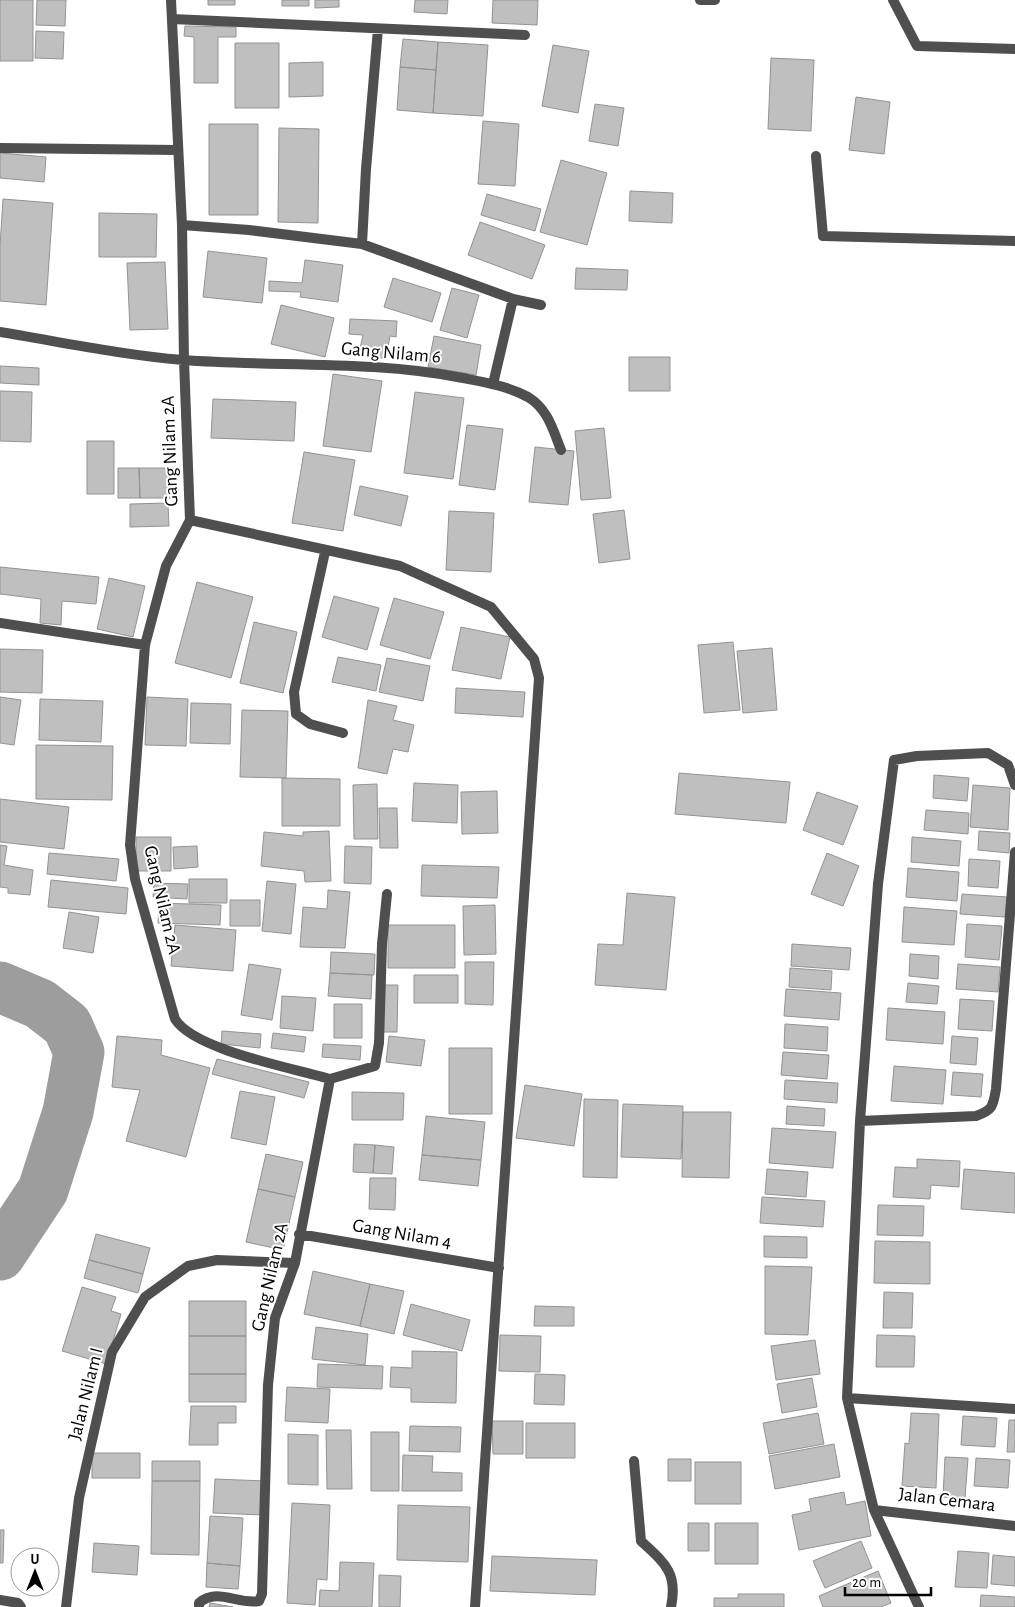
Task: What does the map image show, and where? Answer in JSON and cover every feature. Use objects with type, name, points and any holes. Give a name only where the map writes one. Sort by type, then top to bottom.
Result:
[{"type":"street","name":"Gang Nilam 2A","points":[[171,0],[182,225],[184,360],[190,520],[166,566],[145,645],[130,845],[135,879],[175,1019],[180,1026],[190,1034],[221,1048],[330,1079],[295,1263],[275,1318],[268,1385],[262,1594],[259,1601],[253,1602],[217,1595],[206,1597],[199,1603],[199,1607]]},
{"type":"street","points":[[700,0],[715,0]]},
{"type":"street","points":[[893,0],[917,46],[1015,49]]},
{"type":"street","points":[[172,19],[524,35]]},
{"type":"street","points":[[362,244],[366,169],[378,29]]},
{"type":"street","points":[[0,148],[178,150]]},
{"type":"street","points":[[816,156],[823,236],[1015,241]]},
{"type":"street","points":[[182,225],[249,230],[362,244],[513,299],[541,305]]},
{"type":"street","points":[[493,384],[513,299]]},
{"type":"street","name":"Gang Nilam 6","points":[[0,332],[184,360],[281,362],[430,371],[493,384],[528,397],[546,413],[561,450]]},
{"type":"street","points":[[190,520],[325,552],[400,566],[491,607],[534,659],[539,678],[475,1607]]},
{"type":"street","points":[[325,552],[294,692],[296,714],[310,724],[343,733]]},
{"type":"street","points":[[0,623],[145,645]]},
{"type":"street","points":[[918,1607],[874,1510],[847,1398],[860,1121],[878,884],[893,762],[896,759],[917,756],[988,753],[1008,765],[1015,785]]},
{"type":"street","points":[[860,1121],[976,1116],[988,1112],[993,1105],[996,1089],[1015,852]]},
{"type":"street","points":[[330,1079],[375,1066],[379,1043],[382,944],[386,894]]},
{"type":"street","name":"Gang Nilam 4","points":[[299,1234],[499,1268]]},
{"type":"street","name":"Jalan Nilam I","points":[[66,1607],[79,1498],[112,1352],[145,1297],[188,1266],[217,1260],[295,1263]]},
{"type":"street","points":[[847,1398],[1015,1409]]},
{"type":"street","points":[[634,1461],[641,1541],[667,1565],[674,1591],[671,1607]]},
{"type":"street","name":"Jalan Cemara","points":[[874,1510],[1015,1526]]},
{"type":"street","points":[[0,1600],[18,1603],[21,1607]]},
{"type":"building","points":[[0,0],[33,0],[33,61],[0,61]]},
{"type":"building","points":[[37,0],[66,0],[65,26],[36,25]]},
{"type":"building","points":[[208,0],[235,0],[235,5],[208,5]]},
{"type":"building","points":[[282,0],[309,0],[309,6],[282,6]]},
{"type":"building","points":[[315,0],[339,0],[339,7],[315,8]]},
{"type":"building","points":[[415,0],[448,0],[447,14],[414,12]]},
{"type":"building","points":[[493,0],[538,0],[537,25],[492,23]]},
{"type":"building","points":[[185,26],[236,27],[236,37],[218,37],[218,83],[194,83],[194,37],[184,36]]},
{"type":"building","points":[[36,31],[64,32],[63,59],[35,58]]},
{"type":"building","points":[[403,39],[438,42],[436,70],[400,67]]},
{"type":"building","points":[[438,42],[488,45],[483,116],[433,113]]},
{"type":"building","points":[[235,43],[279,43],[279,108],[235,108]]},
{"type":"building","points":[[553,45],[589,51],[578,113],[542,106]]},
{"type":"building","points":[[771,58],[814,60],[811,131],[768,129]]},
{"type":"building","points":[[323,62],[323,96],[289,97],[289,63]]},
{"type":"building","points":[[400,67],[436,70],[433,113],[397,110]]},
{"type":"building","points":[[856,97],[890,102],[884,154],[849,150]]},
{"type":"building","points":[[595,104],[624,108],[618,146],[589,141]]},
{"type":"building","points":[[483,121],[519,124],[515,186],[478,184]]},
{"type":"building","points":[[209,124],[258,124],[258,215],[209,215]]},
{"type":"building","points":[[279,128],[319,129],[318,223],[278,222]]},
{"type":"building","points":[[0,153],[46,157],[44,182],[0,178]]},
{"type":"building","points":[[561,160],[607,173],[587,245],[540,232]]},
{"type":"building","points":[[630,191],[673,193],[672,223],[629,221]]},
{"type":"building","points":[[487,194],[541,209],[535,231],[481,215]]},
{"type":"building","points":[[3,199],[53,203],[46,305],[0,301],[0,246]]},
{"type":"building","points":[[99,213],[157,214],[156,257],[99,257]]},
{"type":"building","points":[[480,222],[545,245],[532,279],[468,255]]},
{"type":"building","points":[[208,251],[267,258],[262,303],[203,297]]},
{"type":"building","points":[[305,260],[343,265],[338,302],[300,297],[301,292],[269,291],[269,281],[302,283]]},
{"type":"building","points":[[165,262],[168,329],[130,330],[127,263]]},
{"type":"building","points":[[576,268],[628,270],[627,290],[575,289]]},
{"type":"building","points":[[393,278],[441,293],[432,322],[384,307]]},
{"type":"building","points":[[452,288],[479,295],[467,338],[440,330]]},
{"type":"building","points":[[281,305],[334,318],[325,357],[271,344]]},
{"type":"building","points":[[350,319],[397,321],[396,337],[390,336],[386,359],[359,353],[363,335],[349,334]]},
{"type":"building","points":[[434,336],[481,345],[476,375],[428,367]]},
{"type":"building","points":[[629,357],[670,357],[670,391],[629,391]]},
{"type":"building","points":[[0,366],[39,368],[39,385],[0,383]]},
{"type":"building","points":[[333,374],[382,381],[371,452],[323,446]]},
{"type":"building","points":[[0,391],[32,392],[31,442],[0,441]]},
{"type":"building","points":[[415,392],[464,398],[453,479],[404,473]]},
{"type":"building","points":[[213,399],[296,402],[294,441],[211,438]]},
{"type":"building","points":[[467,425],[503,429],[495,490],[459,485]]},
{"type":"building","points":[[604,428],[611,498],[581,500],[575,431]]},
{"type":"building","points":[[87,441],[114,441],[114,494],[87,494]]},
{"type":"building","points":[[535,447],[574,451],[568,505],[529,502]]},
{"type":"building","points":[[304,452],[355,460],[343,531],[292,523]]},
{"type":"building","points":[[118,468],[139,468],[140,498],[118,498]]},
{"type":"building","points":[[139,468],[176,468],[176,498],[140,498]]},
{"type":"building","points":[[360,486],[408,496],[401,526],[354,515]]},
{"type":"building","points":[[168,503],[169,526],[130,527],[130,504]]},
{"type":"building","points":[[624,510],[630,559],[599,563],[593,514]]},
{"type":"building","points":[[449,511],[494,513],[491,572],[446,570]]},
{"type":"building","points":[[0,567],[99,577],[96,604],[62,601],[61,625],[40,623],[41,599],[0,594]]},
{"type":"building","points":[[109,578],[145,586],[133,637],[97,629]]},
{"type":"building","points":[[197,582],[253,597],[231,678],[175,663]]},
{"type":"building","points":[[334,596],[379,608],[367,650],[322,637]]},
{"type":"building","points":[[394,598],[444,612],[430,659],[380,645]]},
{"type":"building","points":[[254,622],[297,632],[283,693],[240,683]]},
{"type":"building","points":[[461,627],[510,637],[501,679],[452,670]]},
{"type":"building","points":[[733,642],[740,710],[704,713],[698,645]]},
{"type":"building","points":[[772,648],[777,710],[743,713],[737,651]]},
{"type":"building","points":[[0,649],[43,650],[42,693],[0,692]]},
{"type":"building","points":[[338,657],[381,665],[376,691],[332,682]]},
{"type":"building","points":[[387,658],[430,666],[423,701],[379,692]]},
{"type":"building","points":[[456,688],[525,692],[523,717],[455,713]]},
{"type":"building","points":[[0,697],[21,700],[14,745],[0,743]]},
{"type":"building","points":[[147,697],[188,699],[186,746],[145,745]]},
{"type":"building","points":[[40,699],[103,701],[101,742],[39,740]]},
{"type":"building","points":[[368,700],[397,706],[393,720],[414,725],[408,752],[393,749],[387,774],[358,768]]},
{"type":"building","points":[[191,703],[231,704],[230,744],[190,743]]},
{"type":"building","points":[[242,710],[288,711],[286,778],[240,777]]},
{"type":"building","points":[[36,745],[113,746],[112,800],[36,799]]},
{"type":"building","points":[[679,773],[790,782],[786,823],[675,814]]},
{"type":"building","points":[[934,775],[969,778],[967,801],[933,798]]},
{"type":"building","points":[[282,778],[340,779],[340,826],[282,826]]},
{"type":"building","points":[[414,783],[458,785],[457,823],[412,821]]},
{"type":"building","points":[[377,784],[378,839],[354,839],[353,785]]},
{"type":"building","points":[[973,785],[1010,788],[1008,830],[970,827]]},
{"type":"building","points":[[497,791],[498,833],[462,834],[461,792]]},
{"type":"building","points":[[817,792],[858,806],[843,845],[803,830]]},
{"type":"building","points":[[0,799],[69,807],[64,849],[0,842]]},
{"type":"building","points":[[379,808],[397,808],[398,848],[380,848]]},
{"type":"building","points":[[926,810],[969,813],[968,834],[924,830]]},
{"type":"building","points":[[329,831],[331,881],[305,882],[304,871],[261,866],[264,832],[303,836],[303,832]]},
{"type":"building","points":[[979,831],[1010,833],[1009,853],[978,850]]},
{"type":"building","points":[[136,837],[171,837],[171,871],[136,871]]},
{"type":"building","points":[[912,837],[961,841],[959,866],[911,862]]},
{"type":"building","points":[[0,845],[7,846],[4,865],[33,870],[30,895],[8,893],[8,888],[0,887]]},
{"type":"building","points":[[197,846],[198,867],[174,869],[173,847]]},
{"type":"building","points":[[345,846],[372,847],[371,884],[344,883]]},
{"type":"building","points":[[49,853],[119,859],[116,881],[47,874]]},
{"type":"building","points":[[827,853],[859,866],[843,906],[811,894]]},
{"type":"building","points":[[969,859],[1000,861],[998,888],[968,886]]},
{"type":"building","points":[[422,865],[499,867],[497,898],[421,896]]},
{"type":"building","points":[[908,868],[959,872],[957,901],[906,897]]},
{"type":"building","points":[[189,879],[227,879],[227,903],[189,903]]},
{"type":"building","points":[[51,880],[128,888],[126,914],[48,907]]},
{"type":"building","points":[[267,881],[296,884],[291,934],[262,931]]},
{"type":"building","points":[[154,883],[188,884],[187,899],[153,897]]},
{"type":"building","points":[[328,890],[350,892],[345,948],[300,947],[303,907],[327,909]]},
{"type":"building","points":[[627,893],[675,897],[666,990],[595,985],[598,944],[623,945]]},
{"type":"building","points":[[962,894],[1007,897],[1005,917],[960,914]]},
{"type":"building","points":[[230,900],[260,900],[260,926],[230,926]]},
{"type":"building","points":[[159,903],[221,905],[220,925],[158,923]]},
{"type":"building","points":[[495,905],[496,954],[464,955],[463,906]]},
{"type":"building","points":[[904,907],[957,911],[954,945],[902,942]]},
{"type":"building","points":[[69,912],[99,917],[93,953],[63,948]]},
{"type":"building","points":[[967,924],[1002,926],[999,960],[965,957]]},
{"type":"building","points":[[175,925],[236,930],[233,971],[171,966]]},
{"type":"building","points":[[388,925],[455,925],[455,968],[388,968]]},
{"type":"building","points":[[792,944],[851,948],[849,970],[791,966]]},
{"type":"building","points":[[331,952],[375,954],[374,975],[330,973]]},
{"type":"building","points":[[910,954],[939,956],[938,979],[909,976]]},
{"type":"building","points":[[465,962],[494,962],[493,1005],[465,1004]]},
{"type":"building","points":[[249,964],[281,969],[272,1020],[241,1015]]},
{"type":"building","points":[[958,964],[1000,967],[998,992],[956,989]]},
{"type":"building","points":[[790,968],[832,971],[831,990],[789,987]]},
{"type":"building","points":[[330,973],[372,975],[371,999],[328,996]]},
{"type":"building","points":[[414,975],[458,975],[458,1003],[414,1003]]},
{"type":"building","points":[[908,983],[939,986],[937,1004],[906,1002]]},
{"type":"building","points":[[383,985],[398,985],[397,1032],[382,1032]]},
{"type":"building","points":[[786,989],[841,993],[839,1020],[784,1016]]},
{"type":"building","points":[[282,996],[316,998],[313,1031],[280,1028]]},
{"type":"building","points":[[960,999],[994,1001],[992,1031],[958,1029]]},
{"type":"building","points":[[334,1004],[362,1004],[362,1038],[334,1038]]},
{"type":"building","points":[[888,1008],[945,1012],[943,1044],[886,1040]]},
{"type":"building","points":[[785,1024],[828,1027],[827,1051],[784,1048]]},
{"type":"building","points":[[222,1031],[261,1034],[260,1048],[221,1044]]},
{"type":"building","points":[[273,1033],[306,1037],[304,1052],[271,1048]]},
{"type":"building","points":[[117,1036],[162,1040],[161,1055],[210,1068],[186,1157],[126,1141],[140,1090],[112,1087]]},
{"type":"building","points":[[389,1036],[425,1040],[421,1066],[386,1062]]},
{"type":"building","points":[[952,1036],[978,1038],[976,1065],[950,1063]]},
{"type":"building","points":[[323,1044],[361,1046],[360,1060],[322,1057]]},
{"type":"building","points":[[449,1048],[492,1048],[492,1114],[449,1114]]},
{"type":"building","points":[[783,1052],[829,1055],[827,1079],[781,1075]]},
{"type":"building","points":[[217,1059],[309,1082],[304,1098],[212,1074]]},
{"type":"building","points":[[894,1066],[946,1070],[943,1104],[891,1101]]},
{"type":"building","points":[[953,1072],[983,1074],[981,1097],[951,1095]]},
{"type":"building","points":[[785,1080],[838,1083],[837,1103],[784,1099]]},
{"type":"building","points":[[525,1085],[582,1094],[574,1146],[516,1138]]},
{"type":"building","points":[[240,1091],[275,1097],[266,1145],[231,1138]]},
{"type":"building","points":[[352,1092],[404,1093],[403,1120],[352,1120]]},
{"type":"building","points":[[584,1099],[618,1100],[617,1178],[583,1177]]},
{"type":"building","points":[[623,1104],[683,1106],[681,1159],[621,1157]]},
{"type":"building","points":[[787,1106],[825,1109],[824,1126],[786,1124]]},
{"type":"building","points":[[683,1112],[731,1112],[729,1178],[682,1177]]},
{"type":"building","points":[[426,1116],[485,1122],[481,1160],[422,1155]]},
{"type":"building","points":[[772,1128],[836,1132],[833,1168],[769,1163]]},
{"type":"building","points":[[354,1144],[375,1145],[373,1173],[353,1172]]},
{"type":"building","points":[[375,1145],[394,1147],[392,1174],[373,1173]]},
{"type":"building","points":[[266,1154],[303,1162],[295,1197],[258,1189]]},
{"type":"building","points":[[422,1155],[481,1160],[478,1186],[419,1180]]},
{"type":"building","points":[[917,1159],[960,1161],[959,1187],[931,1185],[930,1199],[893,1197],[895,1167],[917,1168]]},
{"type":"building","points":[[767,1169],[808,1172],[806,1197],[765,1194]]},
{"type":"building","points":[[964,1169],[1015,1173],[1015,1213],[961,1209]]},
{"type":"building","points":[[370,1178],[396,1178],[395,1210],[369,1209]]},
{"type":"building","points":[[258,1189],[295,1197],[283,1250],[246,1242]]},
{"type":"building","points":[[762,1197],[825,1201],[823,1227],[760,1223]]},
{"type":"building","points":[[878,1205],[924,1206],[923,1236],[877,1235]]},
{"type":"building","points":[[96,1234],[150,1248],[143,1274],[89,1260]]},
{"type":"building","points":[[764,1236],[807,1237],[807,1258],[764,1257]]},
{"type":"building","points":[[875,1241],[930,1242],[930,1284],[874,1283]]},
{"type":"building","points":[[89,1260],[143,1274],[138,1293],[84,1278]]},
{"type":"building","points":[[765,1266],[812,1267],[808,1335],[765,1334]]},
{"type":"building","points":[[313,1271],[370,1284],[360,1326],[304,1314]]},
{"type":"building","points":[[370,1284],[404,1291],[394,1334],[360,1326]]},
{"type":"building","points":[[82,1287],[116,1297],[111,1311],[121,1314],[106,1364],[62,1351]]},
{"type":"building","points":[[884,1292],[913,1293],[912,1328],[883,1328]]},
{"type":"building","points":[[189,1301],[246,1301],[246,1336],[189,1336]]},
{"type":"building","points":[[411,1304],[470,1320],[462,1351],[403,1335]]},
{"type":"building","points":[[535,1306],[574,1307],[574,1326],[534,1326]]},
{"type":"building","points":[[316,1327],[368,1334],[365,1365],[312,1359]]},
{"type":"building","points":[[500,1335],[541,1336],[540,1372],[499,1371]]},
{"type":"building","points":[[877,1335],[915,1336],[914,1367],[876,1367]]},
{"type":"building","points":[[189,1336],[246,1336],[246,1374],[189,1374]]},
{"type":"building","points":[[815,1340],[820,1374],[776,1380],[771,1346]]},
{"type":"building","points":[[412,1351],[457,1352],[456,1403],[411,1402],[411,1388],[390,1387],[391,1367],[412,1368]]},
{"type":"building","points":[[318,1364],[383,1366],[382,1389],[317,1387]]},
{"type":"building","points":[[189,1374],[246,1374],[246,1402],[189,1402]]},
{"type":"building","points":[[535,1374],[565,1375],[564,1405],[534,1404]]},
{"type":"building","points":[[812,1378],[817,1407],[782,1413],[777,1384]]},
{"type":"building","points":[[287,1387],[330,1389],[328,1423],[285,1421]]},
{"type":"building","points":[[191,1406],[236,1406],[236,1423],[218,1423],[218,1445],[189,1445]]},
{"type":"building","points":[[818,1413],[824,1444],[769,1454],[763,1423]]},
{"type":"building","points":[[911,1413],[939,1414],[936,1488],[902,1486],[905,1443],[909,1444]]},
{"type":"building","points":[[963,1416],[997,1418],[995,1447],[961,1445]]},
{"type":"building","points":[[1009,1420],[1015,1420],[1015,1452],[1007,1452]]},
{"type":"building","points":[[492,1421],[523,1421],[523,1454],[493,1454]]},
{"type":"building","points":[[526,1423],[575,1423],[575,1458],[526,1458]]},
{"type":"building","points":[[410,1426],[461,1427],[460,1452],[409,1451]]},
{"type":"building","points":[[326,1430],[351,1430],[352,1489],[327,1489]]},
{"type":"building","points":[[371,1432],[399,1432],[399,1491],[371,1491]]},
{"type":"building","points":[[288,1434],[318,1435],[318,1485],[288,1484]]},
{"type":"building","points":[[834,1444],[840,1477],[775,1489],[769,1456]]},
{"type":"building","points":[[92,1453],[140,1453],[140,1478],[92,1478]]},
{"type":"building","points":[[403,1455],[433,1456],[432,1472],[462,1473],[462,1491],[402,1491]]},
{"type":"building","points":[[945,1457],[968,1458],[965,1498],[943,1497]]},
{"type":"building","points":[[976,1458],[1010,1460],[1008,1488],[974,1486]]},
{"type":"building","points":[[668,1459],[691,1459],[691,1481],[668,1481]]},
{"type":"building","points":[[152,1461],[200,1461],[200,1481],[152,1481]]},
{"type":"building","points":[[695,1462],[741,1462],[741,1504],[695,1504]]},
{"type":"building","points":[[215,1479],[265,1481],[264,1515],[213,1513]]},
{"type":"building","points":[[152,1481],[200,1481],[199,1555],[151,1554]]},
{"type":"building","points":[[844,1492],[846,1505],[865,1501],[871,1536],[799,1550],[792,1515],[811,1511],[809,1499]]},
{"type":"building","points":[[292,1503],[330,1505],[327,1580],[317,1579],[315,1605],[287,1603]]},
{"type":"building","points":[[398,1505],[470,1507],[468,1562],[397,1560]]},
{"type":"building","points":[[210,1516],[243,1518],[240,1566],[207,1563]]},
{"type":"building","points":[[688,1523],[709,1523],[709,1551],[688,1551]]},
{"type":"building","points":[[715,1523],[758,1523],[758,1564],[715,1564]]},
{"type":"building","points":[[0,1530],[4,1530],[3,1563],[0,1563]]},
{"type":"building","points":[[861,1541],[872,1568],[825,1588],[813,1561]]},
{"type":"building","points":[[94,1543],[139,1546],[137,1575],[92,1572]]},
{"type":"building","points":[[958,1551],[989,1553],[987,1588],[955,1587]]},
{"type":"building","points":[[993,1555],[1015,1557],[1015,1586],[991,1584]]},
{"type":"building","points":[[492,1556],[597,1560],[595,1595],[490,1591]]},
{"type":"building","points":[[340,1562],[374,1563],[372,1607],[319,1607],[320,1590],[339,1591]]},
{"type":"building","points":[[207,1563],[240,1566],[238,1589],[206,1587]]},
{"type":"building","points":[[878,1571],[891,1603],[881,1607],[823,1607],[819,1596]]},
{"type":"building","points":[[379,1575],[401,1576],[400,1607],[379,1607]]},
{"type":"building","points":[[738,1594],[784,1594],[784,1607],[714,1607],[714,1598],[738,1598]]},
{"type":"building","points":[[981,1595],[1015,1597],[1015,1607],[980,1607]]},
{"type":"building","points":[[210,1603],[233,1607],[209,1607]]},
{"type":"waterway","points":[[0,987],[40,1004],[67,1025],[79,1052],[68,1112],[43,1190],[0,1255]]}]
